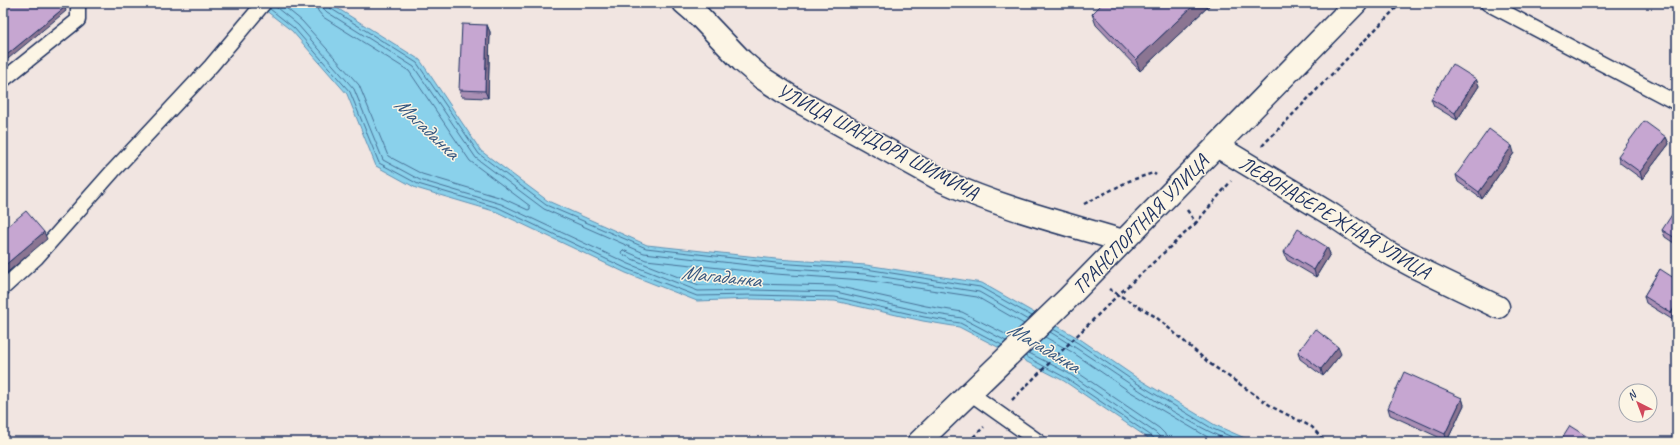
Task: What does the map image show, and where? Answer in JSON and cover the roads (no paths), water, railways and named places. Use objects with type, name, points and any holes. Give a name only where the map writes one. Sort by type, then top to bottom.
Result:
[{"type":"street","name":"УЛИЦА ШАНДОРА ШИМИЧА","points":[[684,3],[699,16],[742,61],[762,78],[793,98],[925,170],[971,194],[995,203],[1123,241]]},
{"type":"street","name":"ТРАНСПОРТНАЯ УЛИЦА","points":[[919,442],[1067,299],[1356,3]]},
{"type":"street","name":"ЛЕВОНАБЕРЕЖНАЯ УЛИЦА","points":[[1217,146],[1332,215],[1387,252],[1414,267],[1498,307]]},
{"type":"lane","points":[[3,80],[78,20],[78,3]]},
{"type":"lane","points":[[3,288],[36,258],[113,171],[211,66],[264,3]]},
{"type":"lane","points":[[1487,3],[1677,103]]},
{"type":"lane","points":[[970,393],[1039,442]]},
{"type":"water","name":"Магаданка","points":[[256,3],[329,3],[420,60],[481,151],[548,201],[647,245],[776,259],[866,265],[982,283],[1080,339],[1137,378],[1215,425],[1254,442],[1154,442],[1064,381],[959,327],[923,321],[835,301],[752,299],[697,301],[626,273],[497,212],[416,188],[376,166],[347,94],[292,31]]}]
